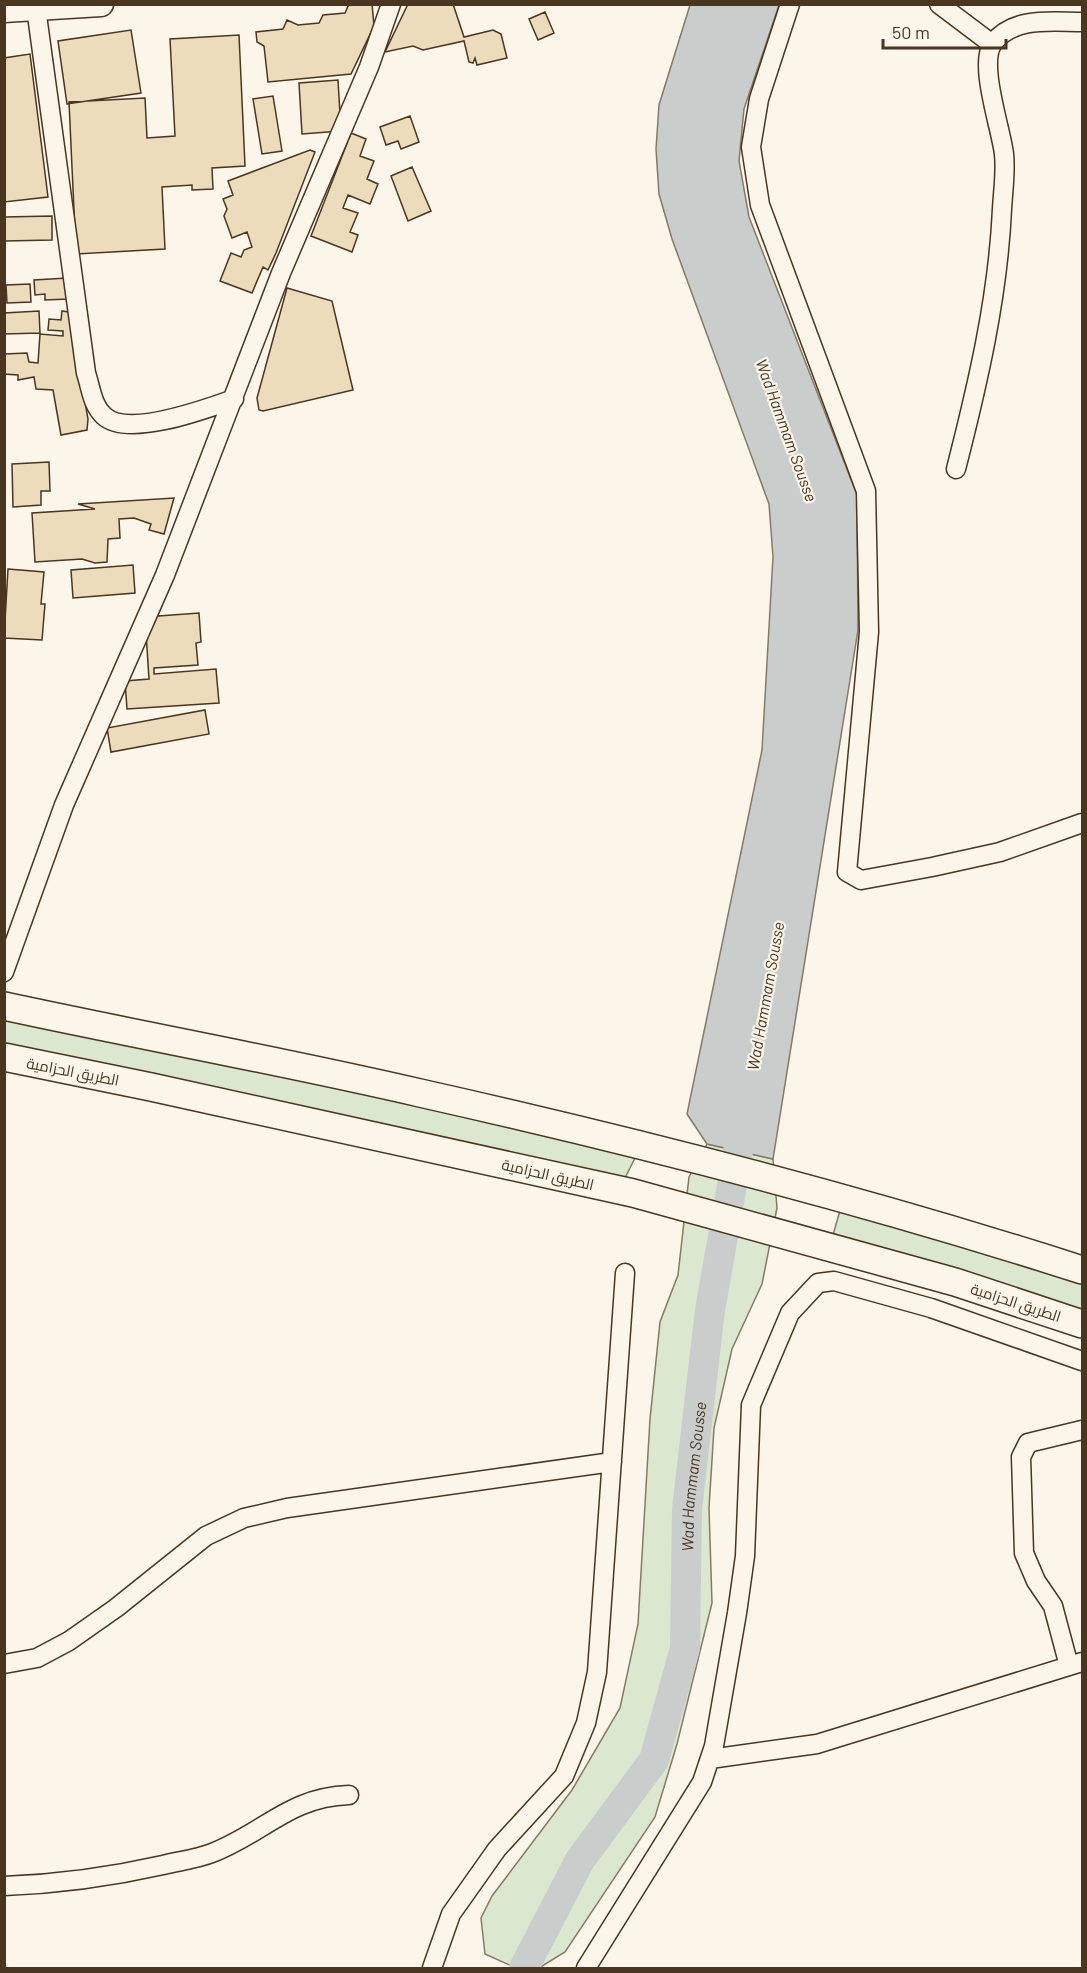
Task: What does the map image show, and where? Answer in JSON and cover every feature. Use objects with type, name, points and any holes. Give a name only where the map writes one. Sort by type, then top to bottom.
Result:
[{"type":"highway","points":[[4,1006],[419,1093],[642,1145],[953,1228],[1083,1270]]},
{"type":"highway","name":"الطريق الحزامية","points":[[4,1057],[152,1087],[633,1193],[955,1282],[1083,1324]]},
{"type":"main road","points":[[4,10],[101,4]]},
{"type":"street","points":[[6,966],[64,805],[165,574],[281,273],[369,67],[391,4]]},
{"type":"street","points":[[790,4],[759,99],[751,147],[760,205],[866,491],[868,632],[847,872],[861,880],[932,867],[1000,852],[1083,823]]},
{"type":"street","points":[[939,4],[992,45]]},
{"type":"street","points":[[36,9],[86,373],[96,407],[106,418],[118,423],[141,424],[195,412],[234,399]]},
{"type":"street","points":[[956,469],[983,363],[1000,241],[1004,156],[987,61],[992,45],[1004,33],[1017,26],[1034,21],[1083,22]]},
{"type":"street","points":[[432,1968],[451,1914],[496,1849],[564,1776],[586,1723],[597,1672],[625,1273]]},
{"type":"street","points":[[586,1968],[702,1782],[710,1759],[745,1556],[751,1405],[790,1312],[818,1283],[834,1281],[931,1308],[1083,1361]]},
{"type":"street","points":[[710,1759],[817,1744],[1076,1664],[1053,1606],[1036,1581],[1024,1553],[1021,1457],[1028,1443],[1083,1430]]},
{"type":"street","points":[[4,1664],[37,1658],[69,1641],[116,1608],[206,1536],[244,1518],[287,1509],[612,1462]]},
{"type":"street","points":[[4,1886],[46,1885],[117,1875],[209,1855],[231,1846],[305,1803],[329,1796],[349,1796]]},
{"type":"green space","points":[[4,1015],[506,1122],[637,1154],[623,1182],[5,1045]]},
{"type":"green space","points":[[707,1144],[773,1159],[777,1208],[762,1284],[732,1349],[714,1428],[709,1508],[712,1603],[677,1744],[655,1817],[565,1952],[539,1968],[516,1968],[485,1954],[481,1918],[492,1896],[572,1790],[620,1708],[638,1624],[650,1419],[660,1322],[678,1275],[689,1177]]},
{"type":"green space","points":[[841,1207],[1082,1281],[1082,1312],[833,1235]]},
{"type":"water","points":[[690,5],[779,5],[744,109],[739,161],[749,217],[857,495],[858,630],[773,1159],[707,1144],[687,1114],[762,750],[773,557],[769,504],[672,239],[659,194],[656,149],[659,105]]},
{"type":"building","points":[[349,4],[372,4],[374,26],[351,74],[268,82],[264,46],[257,42],[256,32],[283,29],[287,20],[298,25],[319,23],[323,15],[345,13]]},
{"type":"building","points":[[408,4],[453,4],[464,37],[493,30],[501,34],[507,58],[477,65],[475,58],[473,63],[469,62],[464,41],[423,50],[413,46],[385,52]]},
{"type":"building","points":[[545,12],[554,33],[538,40],[529,19]]},
{"type":"building","points":[[131,30],[141,93],[67,104],[58,41]]},
{"type":"building","points":[[239,35],[245,166],[212,168],[213,189],[192,190],[192,185],[162,187],[165,249],[76,254],[69,102],[145,98],[147,138],[175,136],[170,39]]},
{"type":"building","points":[[30,54],[48,197],[4,202],[4,58]]},
{"type":"building","points":[[338,80],[341,131],[302,134],[299,83]]},
{"type":"building","points":[[273,96],[282,151],[262,154],[253,99]]},
{"type":"building","points":[[410,116],[419,142],[401,149],[398,141],[386,145],[380,127]]},
{"type":"building","points":[[351,133],[366,139],[360,156],[374,161],[367,179],[378,184],[370,204],[348,195],[343,208],[358,213],[350,232],[358,235],[352,252],[311,236]]},
{"type":"building","points":[[310,150],[315,152],[268,270],[263,267],[252,293],[220,281],[231,253],[241,257],[244,250],[252,247],[247,232],[232,238],[224,216],[227,209],[223,199],[233,195],[228,181]]},
{"type":"building","points":[[412,167],[431,211],[408,221],[391,176]]},
{"type":"building","points":[[52,216],[52,240],[4,241],[4,217]]},
{"type":"building","points":[[67,278],[68,299],[45,300],[45,294],[35,295],[34,280]]},
{"type":"building","points":[[30,284],[31,302],[7,303],[6,285]]},
{"type":"building","points":[[287,288],[332,301],[353,390],[263,411],[259,410],[257,398]]},
{"type":"building","points":[[39,311],[40,333],[4,334],[4,313]]},
{"type":"building","points":[[62,311],[69,312],[88,419],[87,430],[61,435],[53,390],[36,389],[34,377],[18,380],[18,375],[4,374],[5,354],[27,353],[29,362],[38,363],[40,334],[63,336],[63,331],[48,330],[49,319],[61,320]]},
{"type":"building","points":[[49,462],[50,491],[41,491],[41,505],[13,507],[12,464]]},
{"type":"building","points":[[174,498],[164,534],[149,530],[151,524],[134,518],[119,519],[120,538],[108,539],[107,562],[95,563],[82,559],[35,562],[32,513],[95,509],[78,504]]},
{"type":"building","points":[[133,565],[135,593],[73,598],[71,570]]},
{"type":"building","points":[[8,569],[44,572],[41,604],[45,604],[42,640],[4,638]]},
{"type":"building","points":[[199,613],[201,642],[196,643],[198,665],[154,668],[154,674],[216,669],[219,703],[127,709],[125,681],[149,679],[145,617]]},
{"type":"building","points":[[205,710],[209,734],[111,752],[107,728]]},
{"type":"waterway","name":"Wad Hammam Sousse","points":[[524,1968],[580,1860],[654,1760],[685,1648],[687,1509],[710,1310],[745,1112]]}]
